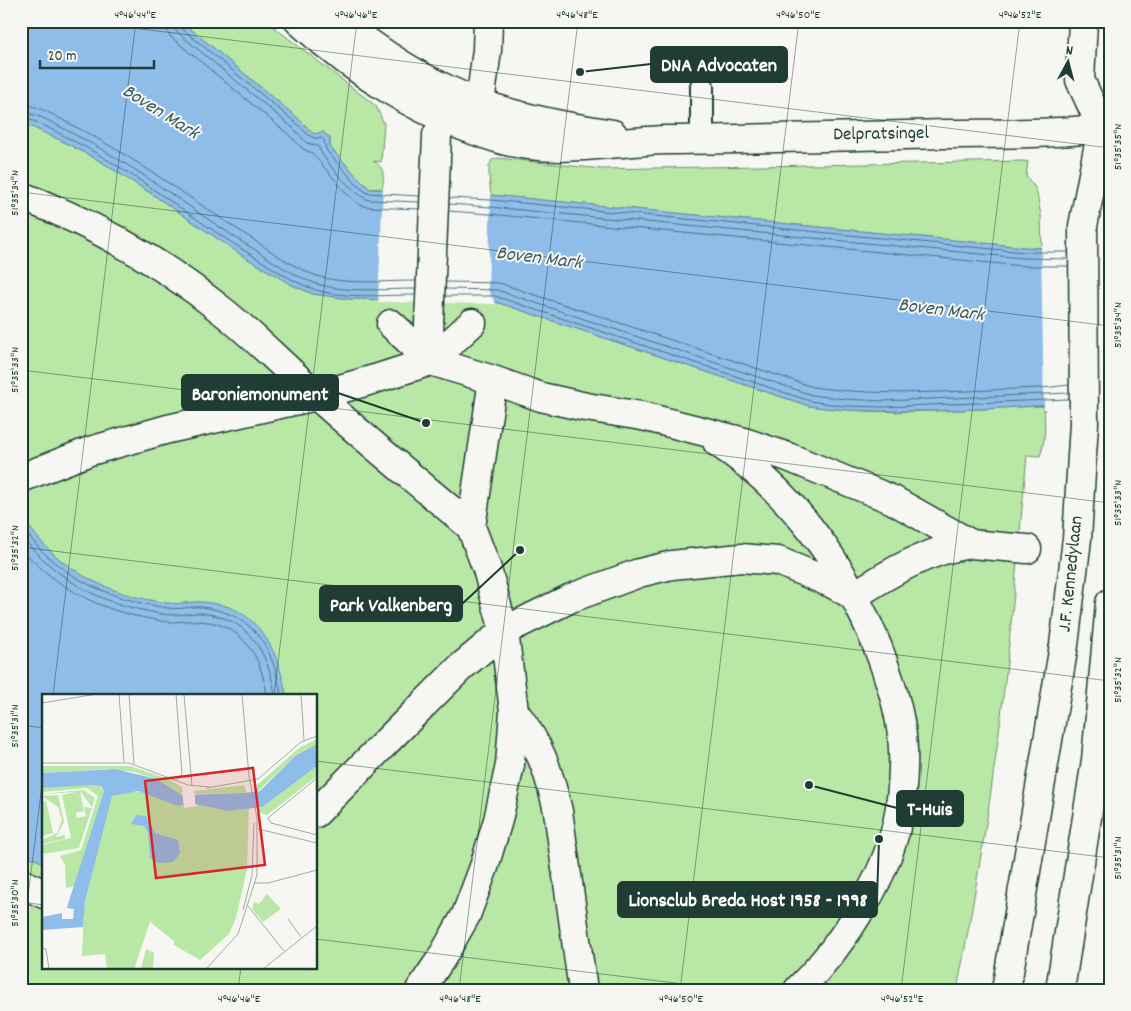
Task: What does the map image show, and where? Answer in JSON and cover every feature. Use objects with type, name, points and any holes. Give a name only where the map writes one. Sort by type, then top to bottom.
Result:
[{"type":"street","name":"Delpratsingel","points":[[299,21],[354,67],[438,125],[535,146],[580,148],[651,140],[1042,132],[1106,127]]},
{"type":"street","name":"Delpratsingel","points":[[340,21],[401,65],[439,86],[480,103],[556,125],[651,140]]},
{"type":"street","points":[[480,103],[487,50],[488,21]]},
{"type":"street","points":[[1083,21],[1080,80],[1106,127],[1110,190]]},
{"type":"street","points":[[431,360],[429,324],[438,125]]},
{"type":"street","name":"J.F. Kennedylaan","points":[[1006,990],[1064,645],[1080,508],[1084,423],[1083,226],[1106,127]]},
{"type":"street","points":[[21,196],[70,215],[156,263],[180,279],[255,336],[316,396],[471,527],[487,569],[504,631],[514,712],[510,765],[498,820],[484,867],[466,915],[441,959],[420,990]]},
{"type":"street","points":[[22,478],[90,451],[168,429],[316,396],[431,360],[472,323]]},
{"type":"street","points":[[391,324],[431,360],[541,397],[586,407],[642,416],[696,429],[788,457],[842,477],[893,500],[971,544]]},
{"type":"street","points":[[471,527],[492,380]]},
{"type":"street","points":[[696,429],[734,453],[756,472],[806,524],[830,556],[866,619],[889,680],[902,729],[903,769],[900,809],[888,853],[872,892],[847,931],[819,969],[798,990]]},
{"type":"street","points":[[854,596],[896,570],[918,560],[959,546],[971,544],[1027,549]]},
{"type":"street","points":[[318,811],[461,667],[504,631],[570,598],[639,573],[672,565],[741,558],[778,561],[833,584],[854,596]]},
{"type":"street","points":[[1060,990],[1096,760],[1109,620]]},
{"type":"street","points":[[514,712],[544,758],[552,784],[558,811],[583,990]]},
{"type":"street","points":[[21,883],[42,893]]},
{"type":"lane","points":[[702,86],[702,139]]},
{"type":"green space","points":[[181,21],[266,21],[376,106],[384,124],[381,162],[373,161],[382,170],[383,188],[370,189],[330,147],[330,138],[323,132],[314,134],[300,120]]},
{"type":"green space","points":[[21,122],[100,161],[243,256],[292,285],[313,294],[350,299],[493,301],[809,406],[897,412],[1044,406],[1044,438],[1040,456],[1027,455],[998,740],[969,928],[957,990],[21,990]]},
{"type":"green space","points":[[498,158],[602,169],[1024,161],[1028,162],[1026,176],[1036,189],[1041,215],[1042,248],[491,195],[489,166],[492,160]]},
{"type":"water","name":"Boven Mark","points":[[21,21],[181,21],[300,120],[314,134],[323,132],[330,138],[330,147],[370,189],[491,195],[1042,248],[1110,400],[920,411],[865,411],[809,406],[493,301],[350,299],[313,294],[292,285],[243,256],[100,161],[21,122]]},
{"type":"water","points":[[21,514],[49,550],[65,564],[103,586],[145,599],[172,603],[213,603],[242,613],[269,643],[280,668],[286,694],[42,694],[42,862],[21,853]]},
{"type":"pier","points":[[383,186],[491,193],[488,290],[496,304],[378,302]]},
{"type":"pier","points":[[1041,245],[1110,245],[1110,403],[1044,409]]},
{"type":"place","name":"DNA Advocaten","points":[[580,72]]},
{"type":"place","name":"Baroniemonument","points":[[426,423]]},
{"type":"place","name":"Park Valkenberg","points":[[520,550]]},
{"type":"place","name":"T-Huis","points":[[809,785]]},
{"type":"place","name":"Lionsclub Breda Host 1958 - 1998","points":[[879,839]]}]
